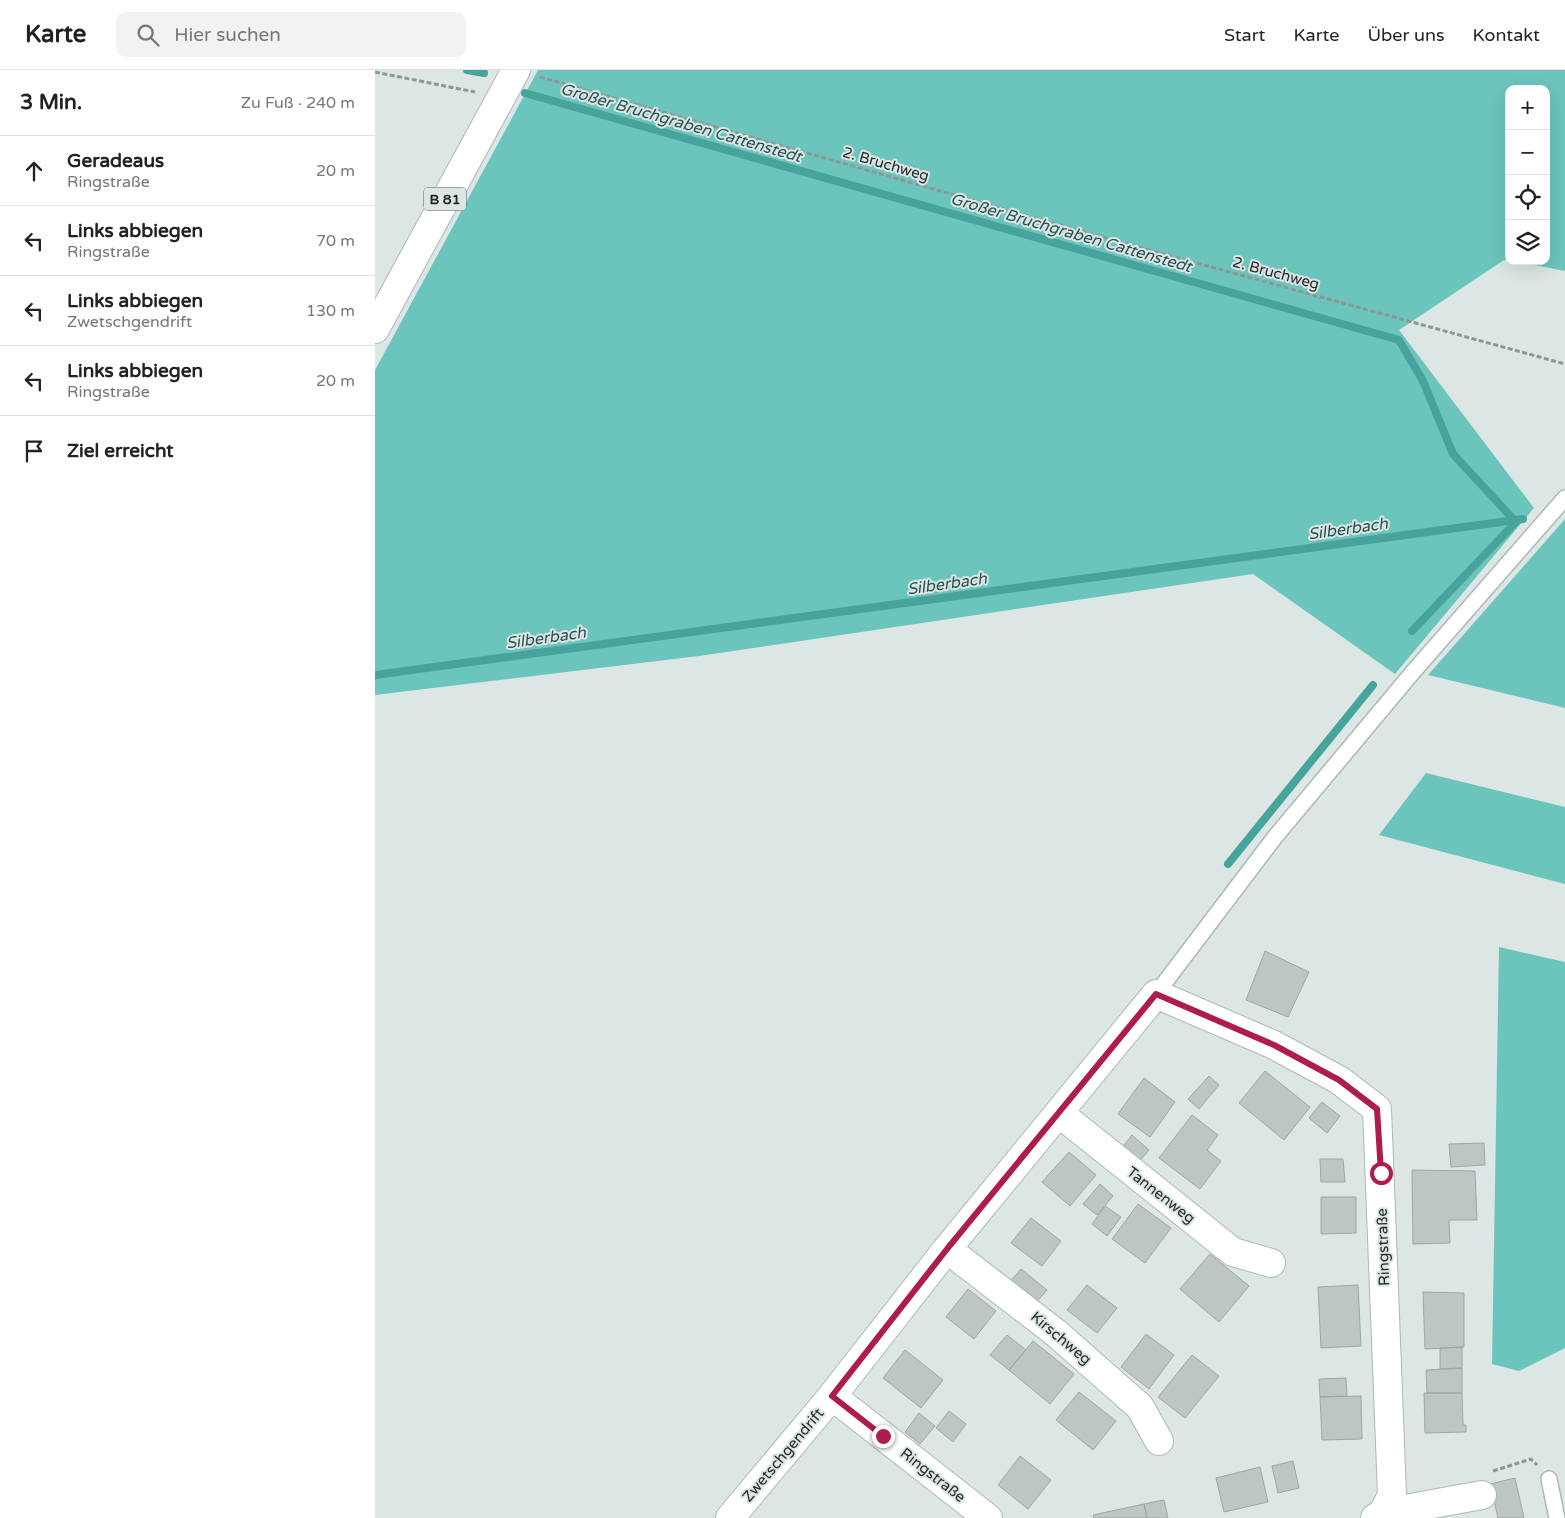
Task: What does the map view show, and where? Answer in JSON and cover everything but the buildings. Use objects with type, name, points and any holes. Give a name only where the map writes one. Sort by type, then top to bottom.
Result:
[{"type":"street","name":"B 81","points":[[375,329],[497,103],[526,73]]},
{"type":"street","name":"Zwetschgendrift","points":[[730,1518],[832,1396],[947,1249],[1156,994]]},
{"type":"street","name":"Ringstraße","points":[[1156,994],[1274,1045],[1339,1080],[1377,1109],[1392,1495],[1379,1516]]},
{"type":"street","name":"Tannenweg","points":[[1059,1113],[1233,1252],[1271,1263]]},
{"type":"street","name":"Kirschweg","points":[[947,1249],[1056,1333],[1141,1407],[1159,1441]]},
{"type":"street","name":"Ringstraße","points":[[832,1396],[988,1518]]},
{"type":"street","name":"Ringstraße","points":[[1379,1516],[1482,1495]]},
{"type":"lane","points":[[1156,994],[1275,837],[1413,672],[1565,498]]},
{"type":"lane","points":[[1549,1479],[1557,1518]]},
{"type":"path","points":[[375,72],[465,88],[497,103]]},
{"type":"path","name":"2. Bruchweg","points":[[526,73],[1103,237],[1565,364]]},
{"type":"path","points":[[1482,1495],[1481,1475],[1531,1459],[1549,1479]]},
{"type":"shaded area","points":[[538,70],[1565,70],[1565,271],[1534,265],[1550,265],[1550,85],[1505,85],[1505,260],[1399,330],[1534,508],[1395,674],[1253,574],[699,656],[375,695],[375,370]]},
{"type":"shaded area","points":[[1565,519],[1565,708],[1428,675]]},
{"type":"shaded area","points":[[1426,773],[1565,807],[1565,884],[1379,835]]},
{"type":"shaded area","points":[[1499,947],[1565,962],[1565,1348],[1519,1371],[1492,1364]]},
{"type":"waterway","name":"Großer Bruchgraben Cattenstedt","points":[[467,70],[484,73]]},
{"type":"waterway","name":"Großer Bruchgraben Cattenstedt","points":[[525,93],[1399,340],[1423,381],[1453,454],[1516,522],[1412,631]]},
{"type":"waterway","name":"Silberbach","points":[[375,675],[1523,519]]},
{"type":"waterway","points":[[1228,864],[1373,685]]},
{"type":"route","points":[[883,1436],[832,1396],[947,1249],[1156,994],[1274,1045],[1339,1080],[1377,1109],[1381,1173]]}]
